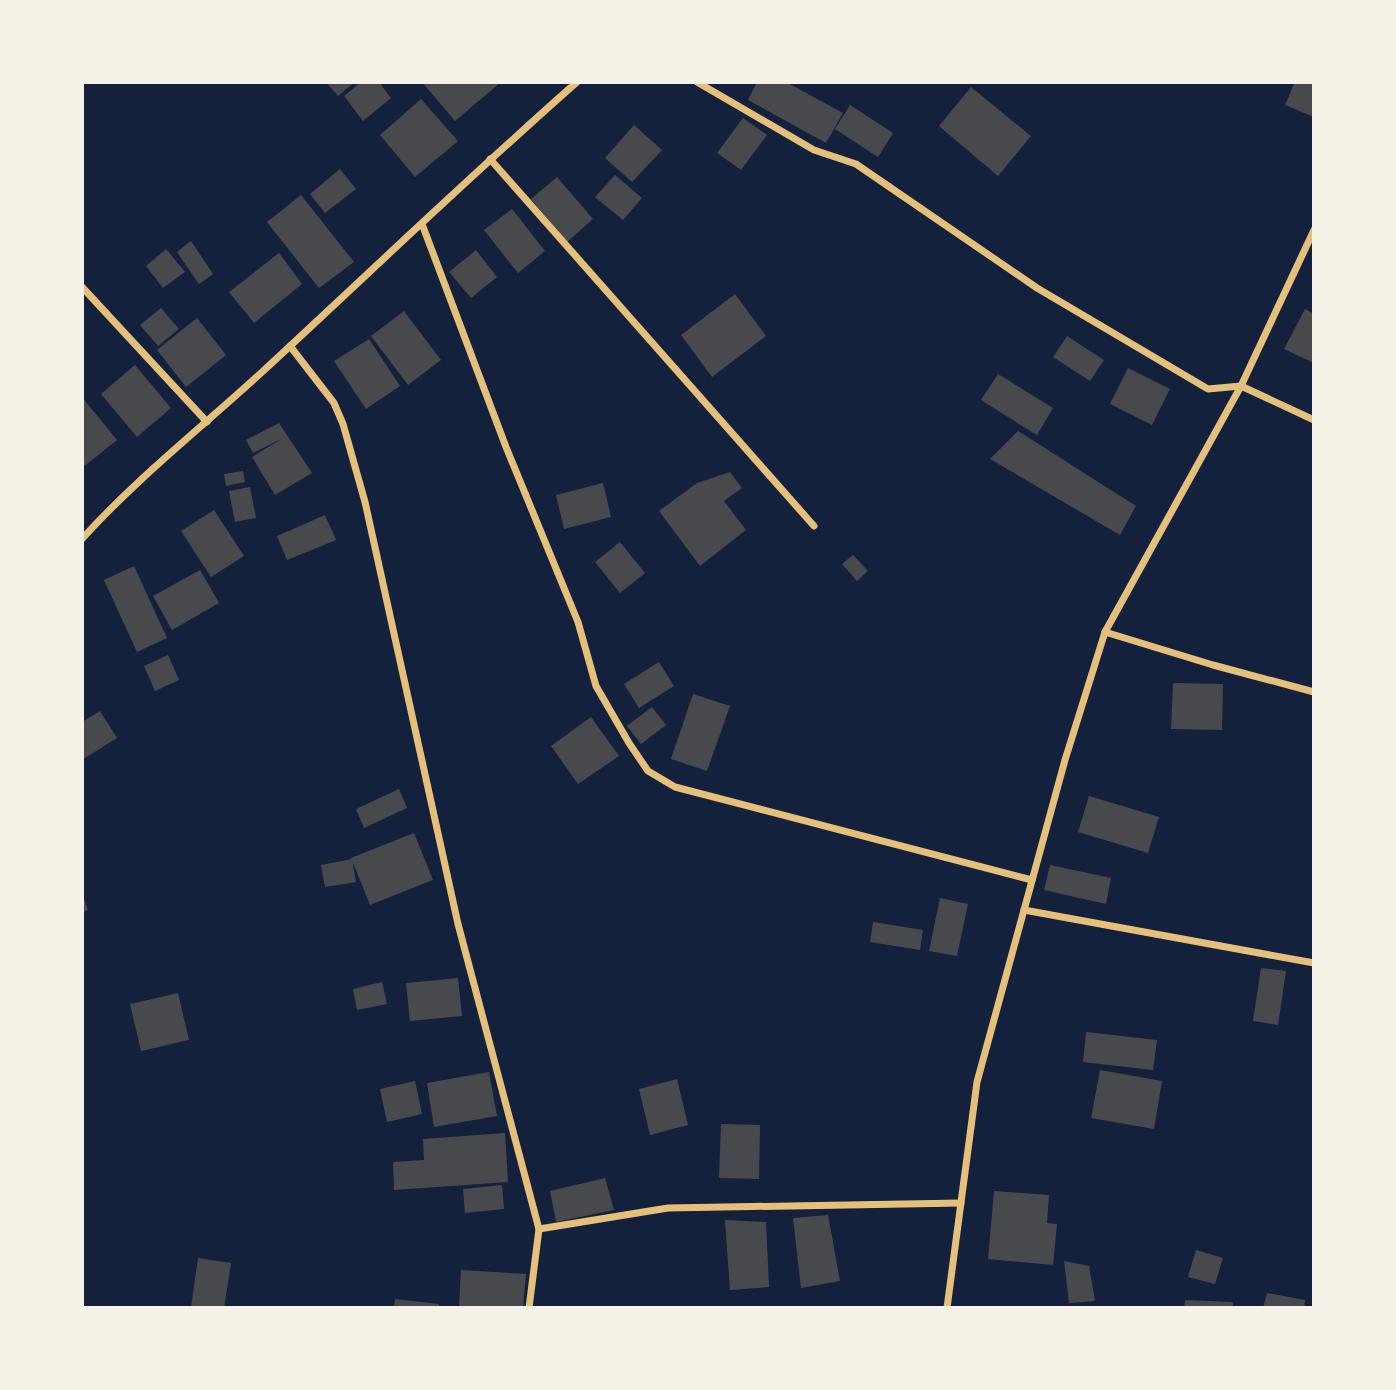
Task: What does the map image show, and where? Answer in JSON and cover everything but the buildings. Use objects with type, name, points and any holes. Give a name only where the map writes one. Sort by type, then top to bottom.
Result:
[{"type":"street","points":[[82,539],[104,514],[577,82]]},
{"type":"street","points":[[697,82],[814,150],[856,164],[1037,288],[1208,389],[1241,386],[1314,420]]},
{"type":"street","points":[[490,159],[814,527]]},
{"type":"street","points":[[422,224],[506,447],[578,622],[596,686],[648,771],[675,787],[1032,880]]},
{"type":"street","points":[[947,1308],[977,1082],[1065,760],[1105,632],[1241,386],[1314,230]]},
{"type":"street","points":[[82,286],[207,422]]},
{"type":"street","points":[[290,345],[334,403],[343,424],[365,502],[457,924],[539,1229],[528,1308]]},
{"type":"street","points":[[1105,632],[1314,692]]},
{"type":"street","points":[[1024,910],[1314,963]]},
{"type":"street","points":[[539,1229],[668,1208],[961,1203]]}]
